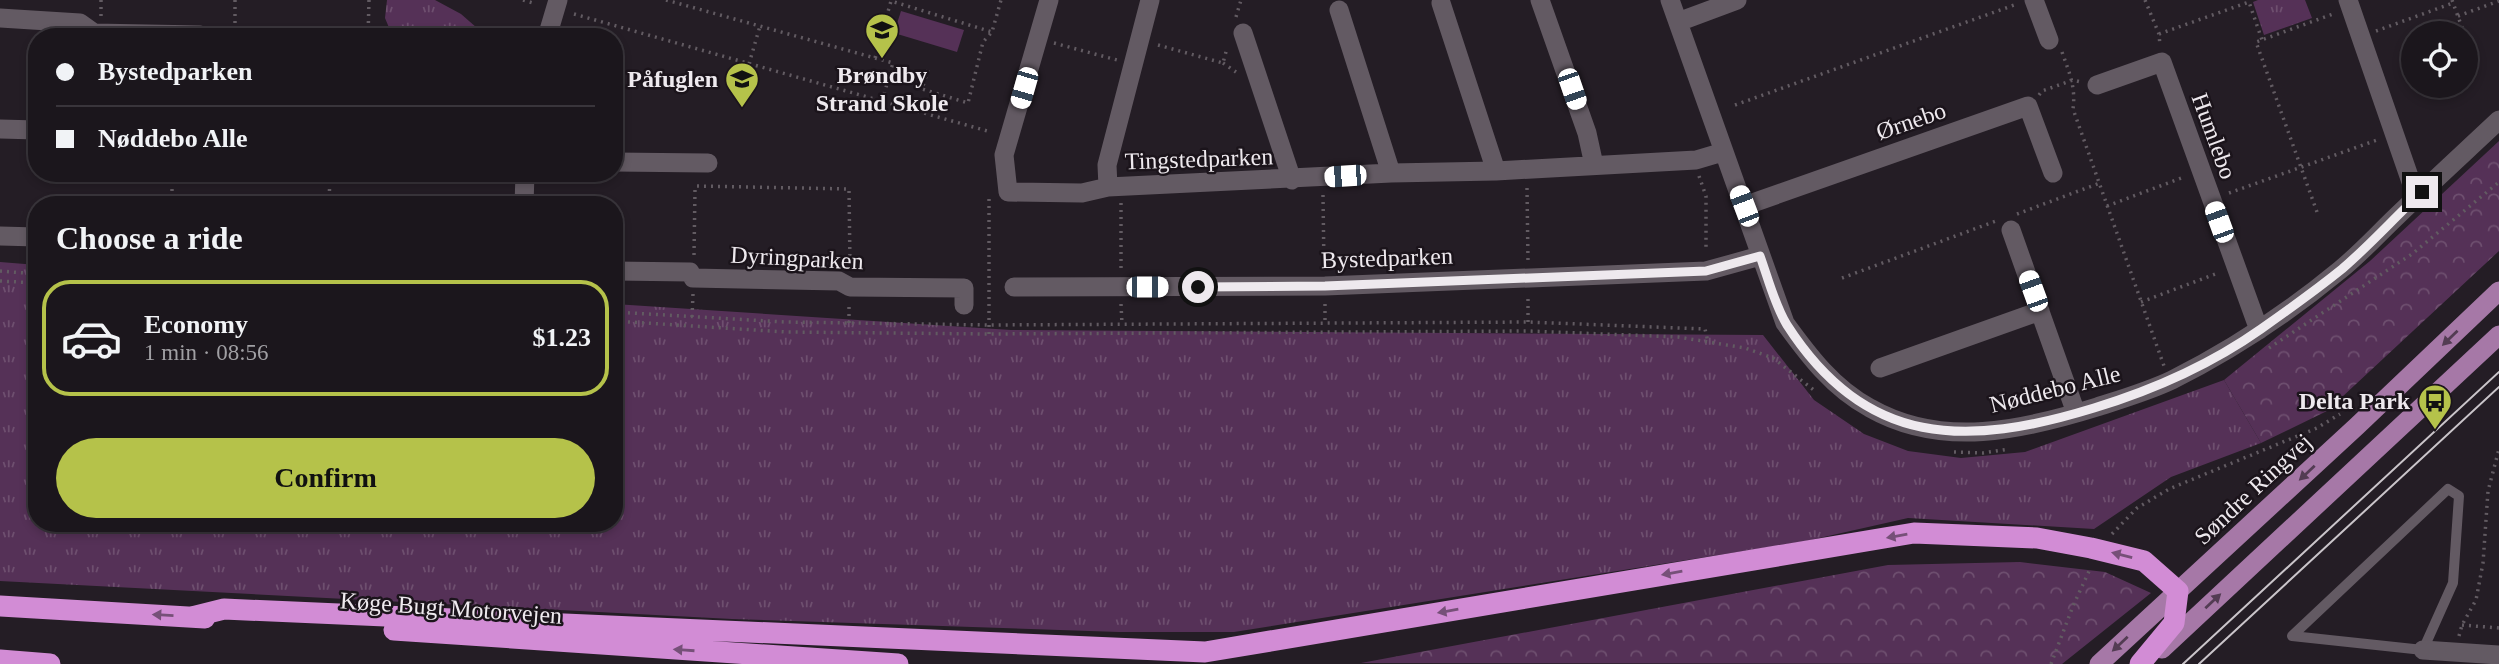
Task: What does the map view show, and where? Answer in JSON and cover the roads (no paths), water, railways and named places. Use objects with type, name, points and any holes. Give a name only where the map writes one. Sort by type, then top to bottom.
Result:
[{"type":"highway","points":[[192,617],[225,609],[1205,652],[1914,533],[2037,538],[2144,561],[2178,591],[2174,623],[2143,664]]},
{"type":"highway","name":"Køge Bugt Motorvejen","points":[[0,606],[898,664]]},
{"type":"highway","points":[[0,660],[50,664]]},
{"type":"main road","name":"Søndre Ringvej","points":[[2099,664],[2499,291]]},
{"type":"main road","points":[[2143,664],[2499,335]]},
{"type":"street","points":[[550,28],[558,0]]},
{"type":"street","name":"Tingstedparken","points":[[1049,0],[1004,155],[1008,192],[1082,193],[1114,187],[1696,160],[1723,152]]},
{"type":"street","name":"Tingstedparken","points":[[1114,187],[1107,165],[1150,0]]},
{"type":"street","points":[[1540,0],[1587,133],[1594,165]]},
{"type":"street","name":"Nøddebo Alle","points":[[1670,0],[1785,323],[1812,360],[1838,386],[1871,409],[1907,424],[1941,431],[1974,433],[2013,429],[2076,414],[2169,381],[2259,330],[2341,269],[2499,120]]},
{"type":"street","points":[[1678,22],[1737,0]]},
{"type":"street","points":[[2034,0],[2049,40]]},
{"type":"street","points":[[1441,3],[1496,171]]},
{"type":"street","points":[[2350,4],[2411,182],[2422,192]]},
{"type":"street","points":[[1339,10],[1391,173]]},
{"type":"street","points":[[0,18],[80,23],[87,28]]},
{"type":"street","name":"Tingstedparken","points":[[1236,32],[1292,180]]},
{"type":"street","name":"Humlebo","points":[[2097,85],[2162,62],[2259,330]]},
{"type":"street","name":"Ørnebo","points":[[1744,206],[2028,106],[2053,173]]},
{"type":"street","points":[[0,129],[28,130]]},
{"type":"street","points":[[623,162],[708,163]]},
{"type":"street","points":[[2011,230],[2076,414]]},
{"type":"street","points":[[0,236],[28,237]]},
{"type":"street","name":"Bystedparken","points":[[1014,287],[1325,286],[1706,271],[1760,256]]},
{"type":"street","name":"Dyringparken","points":[[623,271],[690,272],[693,278],[839,281],[849,287],[964,296]]},
{"type":"street","points":[[1893,370],[2040,311]]},
{"type":"street","points":[[2423,650],[2499,655]]},
{"type":"lane","points":[[2448,489],[2459,496],[2453,583],[2423,650],[2292,636],[2448,489]]},
{"type":"tram line","points":[[2183,664],[2499,372]]},
{"type":"tram line","points":[[2199,664],[2499,387]]},
{"type":"place","name":"Brøndby Strand Skole","points":[[882,60]]},
{"type":"place","name":"Påfuglen","points":[[742,109]]},
{"type":"place","name":"Delta Park","points":[[2435,431]]}]
